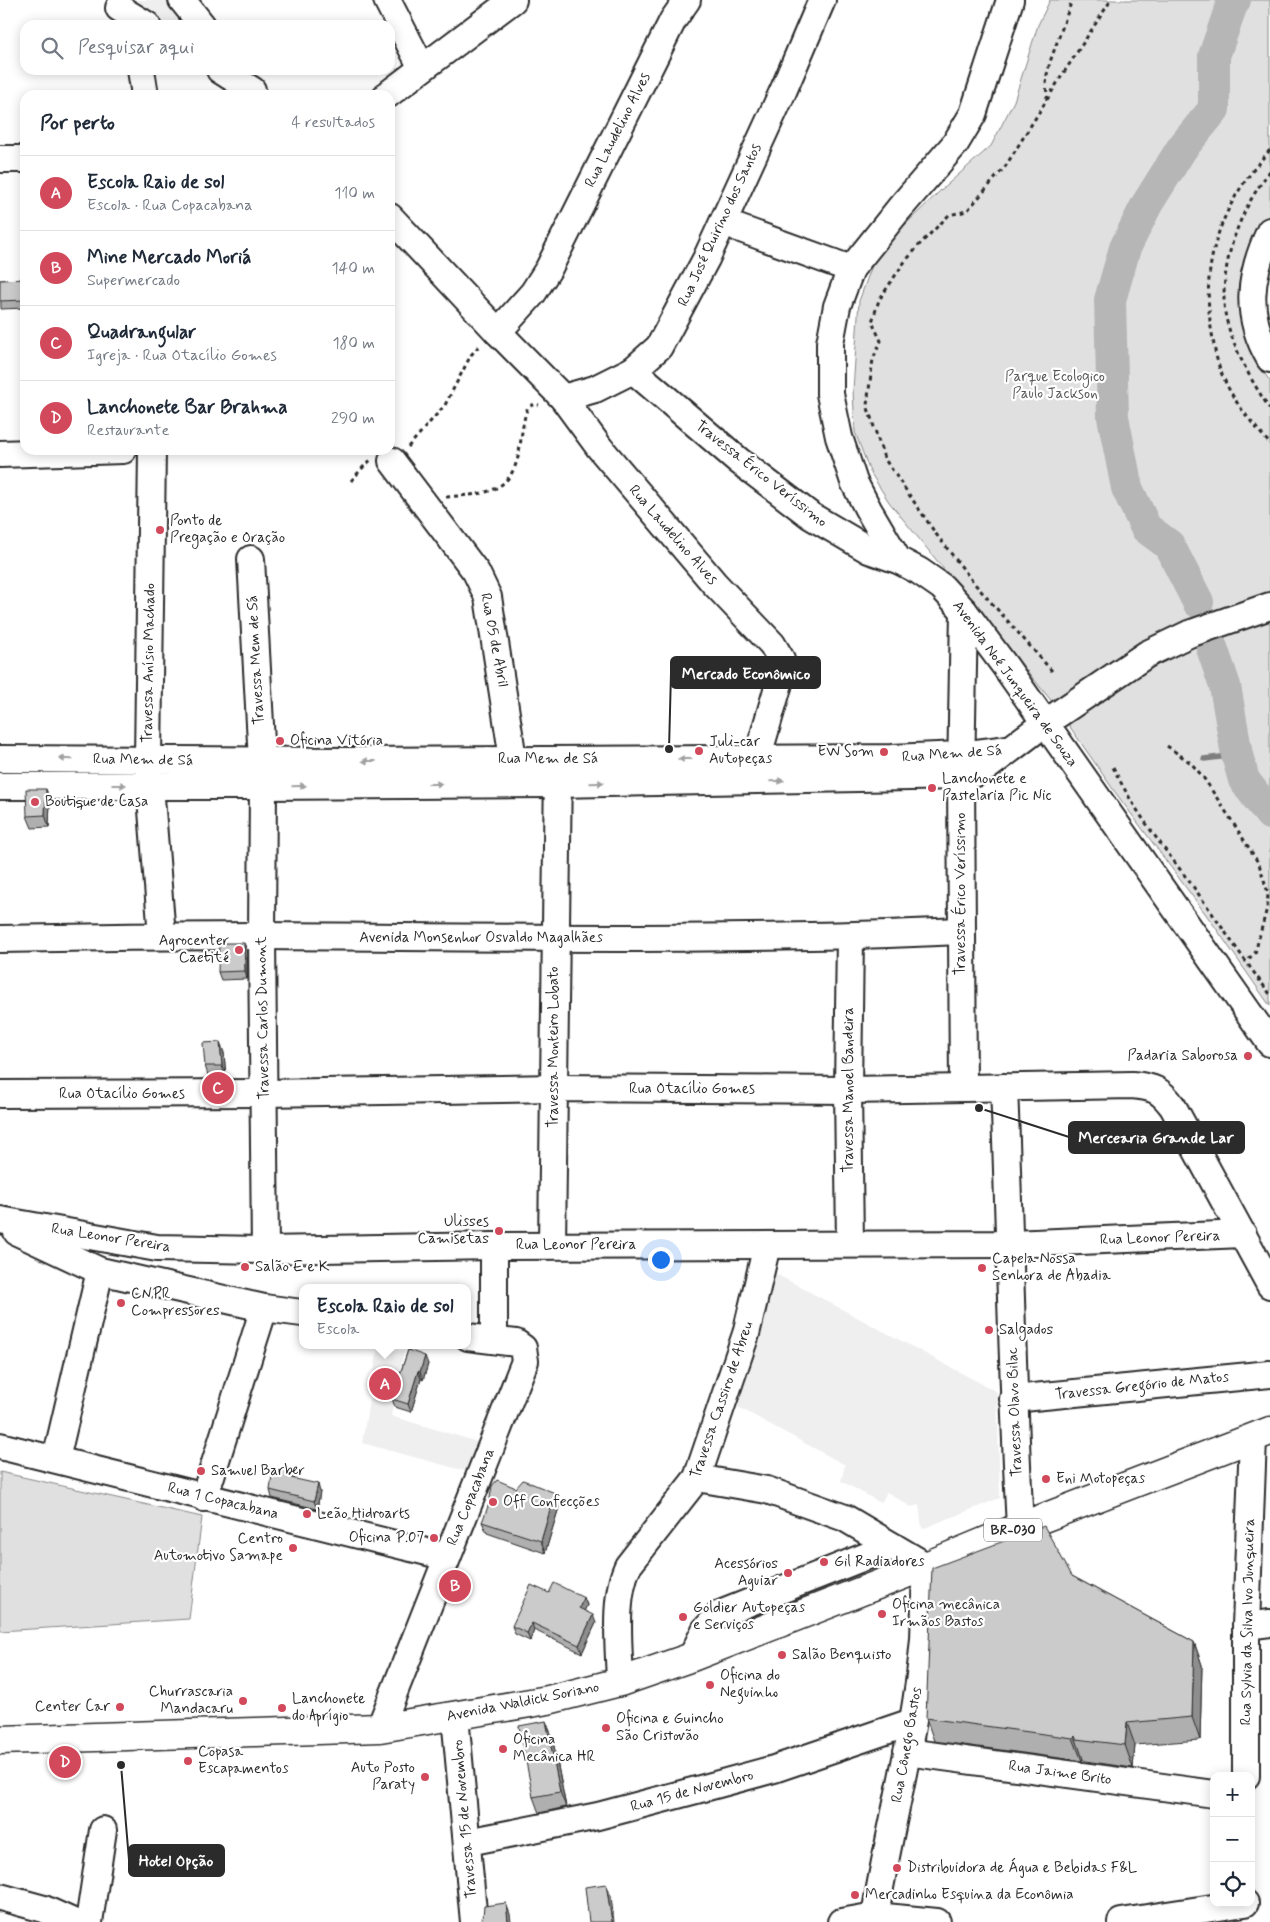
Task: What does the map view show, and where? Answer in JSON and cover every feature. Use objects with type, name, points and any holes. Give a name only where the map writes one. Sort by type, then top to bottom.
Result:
[{"type":"main road","name":"Avenida Waldick Soriano","points":[[0,1740],[380,1728],[548,1700],[620,1682],[692,1657],[926,1566],[1020,1527],[1262,1435]]},
{"type":"street","points":[[182,0],[198,20]]},
{"type":"street","points":[[387,0],[422,68]]},
{"type":"street","points":[[393,90],[512,0]]},
{"type":"street","name":"Rua Laudelino Alves","points":[[498,332],[533,293],[549,268],[669,28],[687,0]]},
{"type":"street","name":"Rua José Quirino dos Santos","points":[[567,403],[633,370],[659,347],[706,259],[784,89],[822,0]]},
{"type":"street","name":"Avenida Noé Junqueira de Souza","points":[[1006,2],[973,114],[955,144],[899,208],[851,269],[837,306],[830,343],[830,394],[839,438],[854,482],[868,510],[898,560],[942,587],[964,611],[1270,1043]]},
{"type":"street","points":[[119,11],[137,20]]},
{"type":"street","points":[[142,75],[145,90]]},
{"type":"street","points":[[230,75],[249,85]]},
{"type":"street","points":[[0,159],[20,159]]},
{"type":"street","name":"Rua Laudelino Alves","points":[[395,225],[567,403],[599,447],[714,582],[772,644],[781,659],[782,673],[750,766]]},
{"type":"street","points":[[738,228],[851,269]]},
{"type":"street","points":[[1267,244],[1253,283],[1251,301],[1259,337],[1270,359]]},
{"type":"street","name":"Travessa Érico Veríssimo","points":[[633,370],[739,461],[811,516],[861,546],[898,560]]},
{"type":"street","points":[[0,454],[20,453]]},
{"type":"street","name":"Travessa Anísio Machado","points":[[152,455],[149,773],[162,936]]},
{"type":"street","name":"Rua 05 de Abril","points":[[392,461],[476,572],[488,596],[513,759]]},
{"type":"street","name":"Travessa Mem de Sá","points":[[251,559],[262,761]]},
{"type":"street","name":"Rua Mem de Sá","points":[[0,759],[263,786],[558,771],[750,766],[961,766],[976,773],[988,767],[1045,723],[1147,654],[1189,634],[1270,606]]},
{"type":"street","name":"Travessa Érico Veríssimo","points":[[963,1088],[961,766],[964,611]]},
{"type":"street","name":"Rua Mem de Sá","points":[[0,786],[262,761],[513,759],[558,771]]},
{"type":"street","name":"Travessa Monteiro Lobato","points":[[552,1245],[558,771]]},
{"type":"street","name":"Travessa Carlos Dumont","points":[[263,786],[262,936],[265,1250]]},
{"type":"street","name":"Avenida Monsenhor Osvaldo Magalhães","points":[[0,939],[262,936],[555,939],[850,936],[961,931]]},
{"type":"street","name":"Travessa Manoel Bandeira","points":[[850,936],[848,1090],[850,1244]]},
{"type":"street","name":"Rua Otacílio Gomes","points":[[0,1094],[265,1093],[554,1088],[848,1090],[1132,1085],[1149,1087],[1158,1091],[1173,1106],[1270,1285]]},
{"type":"street","name":"Travessa Olavo Bilac","points":[[1004,1087],[1013,1399],[1020,1527]]},
{"type":"street","name":"Rua Leonor Pereira","points":[[0,1220],[157,1248],[265,1250],[552,1245],[1010,1244],[1243,1234]]},
{"type":"street","points":[[0,1224],[100,1271],[264,1308],[299,1313]]},
{"type":"street","name":"Travessa Cassiro de Abreu","points":[[620,1682],[619,1599],[623,1575],[697,1478],[746,1334],[767,1245]]},
{"type":"street","points":[[494,1246],[494,1340]]},
{"type":"street","points":[[56,1459],[100,1271]]},
{"type":"street","points":[[204,1498],[264,1308]]},
{"type":"street","name":"Rua Copacabana","points":[[380,1728],[524,1362],[523,1348],[516,1343],[471,1337]]},
{"type":"street","name":"Travessa Gregório de Matos","points":[[1013,1399],[1270,1374]]},
{"type":"street","name":"Rua Sylvia da Silva Ivo Junqueira","points":[[1246,1772],[1258,1624],[1262,1435]]},
{"type":"street","name":"Rua 1 Copacabana","points":[[0,1446],[204,1498],[334,1527],[447,1557]]},
{"type":"street","points":[[697,1478],[767,1490],[845,1518],[926,1566]]},
{"type":"street","points":[[692,1657],[705,1630],[720,1614],[892,1546]]},
{"type":"street","name":"Rua Cônego Bastos","points":[[875,1919],[912,1722],[924,1638],[926,1566]]},
{"type":"street","name":"Travessa 15 de Novembro","points":[[455,1716],[474,1922]]},
{"type":"street","name":"Rua 15 de Novembro","points":[[468,1842],[598,1816],[704,1788],[774,1769],[912,1722]]},
{"type":"street","name":"Rua Jaime Brito","points":[[907,1752],[1210,1793]]},
{"type":"street","points":[[89,1922],[103,1830]]},
{"type":"street","points":[[0,1896],[44,1909],[73,1922]]},
{"type":"street","points":[[1121,1922],[1220,1907]]},
{"type":"street","points":[[1247,1907],[1250,1922]]},
{"type":"street","points":[[841,1922],[875,1919],[937,1922]]},
{"type":"path","points":[[1047,101],[1046,79],[1050,62],[1072,0]]},
{"type":"path","points":[[1052,671],[974,583],[936,534],[884,458],[867,405],[873,360],[881,341],[872,322],[879,300],[890,281],[920,243],[949,215],[967,211],[1005,167],[1047,101],[1060,76],[1111,0]]},
{"type":"path","points":[[392,461],[412,444],[445,405],[471,355],[485,339],[498,332]]},
{"type":"path","points":[[424,502],[446,497],[483,494],[505,483],[515,468],[523,419],[528,407],[535,404],[555,410],[567,403]]},
{"type":"path","points":[[1167,746],[1191,763],[1203,777],[1259,864],[1268,893],[1267,908],[1255,953],[1245,962]]},
{"type":"path","points":[[1113,767],[1137,812],[1270,994]]},
{"type":"shaded area","points":[[128,0],[167,0],[184,20],[156,20]]},
{"type":"shaded area","points":[[776,1274],[997,1392],[1000,1498],[922,1529],[919,1505],[911,1507],[887,1492],[881,1503],[841,1481],[845,1465],[738,1407]]},
{"type":"shaded area","points":[[378,1349],[387,1349],[404,1351],[391,1416],[481,1443],[473,1473],[362,1443]]},
{"type":"green space","name":"Parque Ecologico Paulo Jackson","points":[[1050,0],[1270,0],[1270,217],[1255,238],[1246,326],[1265,374],[1270,381],[1270,1006],[1213,924],[1115,792],[1054,704],[889,502],[870,472],[855,432],[853,390],[859,301],[877,252],[941,190],[991,146],[1014,101],[1038,25]]},
{"type":"green space","points":[[0,1472],[202,1517],[189,1619],[0,1631]]},
{"type":"building","points":[[20,279],[20,300],[0,301],[0,280]]},
{"type":"building","points":[[26,789],[46,789],[45,815],[27,816]]},
{"type":"building","points":[[219,943],[244,943],[245,971],[218,972]]},
{"type":"building","points":[[220,1042],[222,1066],[205,1066],[203,1043]]},
{"type":"building","points":[[408,1350],[425,1356],[420,1372],[418,1371],[408,1404],[392,1399]]},
{"type":"building","points":[[273,1468],[292,1471],[291,1478],[318,1484],[314,1501],[270,1490]]},
{"type":"building","points":[[497,1480],[516,1488],[523,1480],[555,1493],[541,1541],[482,1522],[489,1504],[492,1486]]},
{"type":"building","points":[[1044,1526],[1072,1576],[1194,1642],[1192,1717],[1127,1723],[1125,1745],[1076,1739],[1075,1736],[1073,1738],[926,1718],[932,1568]]},
{"type":"building","points":[[554,1583],[584,1598],[579,1608],[593,1615],[579,1645],[532,1623],[527,1633],[512,1626],[531,1585],[549,1593]]},
{"type":"building","points":[[546,1721],[560,1792],[533,1797],[519,1726]]},
{"type":"building","points":[[606,1884],[612,1922],[589,1922],[585,1887]]},
{"type":"building","points":[[506,1903],[508,1922],[481,1922],[484,1906]]},
{"type":"waterway","points":[[1198,602],[1169,545],[1146,528],[1127,488],[1113,417],[1110,300],[1125,248],[1147,204],[1182,148],[1214,109],[1214,56],[1235,0]]},
{"type":"waterway","points":[[1212,648],[1225,686],[1237,755],[1244,780],[1270,814]]},
{"type":"waterway","points":[[1204,759],[1237,755]]},
{"type":"place","name":"Ponto de Pregação e Oração","points":[[160,530]]},
{"type":"place","name":"Oficina Vitória","points":[[280,741]]},
{"type":"place","name":"Mercado Econômico","points":[[669,749]]},
{"type":"place","name":"Juli-car Autopeças","points":[[699,751]]},
{"type":"place","name":"EW Som","points":[[884,752]]},
{"type":"place","name":"Lanchonete e Pastelaria Pic Nic","points":[[932,788]]},
{"type":"place","name":"Boutique de Casa","points":[[35,802]]},
{"type":"place","name":"Agrocenter Caetité","points":[[239,950]]},
{"type":"place","name":"Padaria Saborosa","points":[[1248,1056]]},
{"type":"place","name":"Quadrangular","points":[[218,1088]]},
{"type":"place","name":"Mercearia Grande Lar","points":[[979,1108]]},
{"type":"place","name":"Ulisses Camisetas","points":[[499,1231]]},
{"type":"place","name":"Salão E e K","points":[[245,1267]]},
{"type":"place","name":"Capela Nossa Senhora de Abadia","points":[[982,1268]]},
{"type":"place","name":"CNPR Compressores","points":[[121,1303]]},
{"type":"place","name":"Salgados","points":[[989,1330]]},
{"type":"place","name":"Escola Raio de sol","points":[[385,1384]]},
{"type":"place","name":"Samuel Barber","points":[[201,1471]]},
{"type":"place","name":"Eni Motopeças","points":[[1046,1479]]},
{"type":"place","name":"Off Confecções","points":[[493,1502]]},
{"type":"place","name":"Leão Hidroarts","points":[[307,1514]]},
{"type":"place","name":"Oficina P.07","points":[[434,1538]]},
{"type":"place","name":"Centro Automotivo Samape","points":[[293,1548]]},
{"type":"place","name":"Gil Radiadores","points":[[824,1562]]},
{"type":"place","name":"Acessórios Aguiar","points":[[788,1573]]},
{"type":"place","name":"Mine Mercado Moriá","points":[[455,1586]]},
{"type":"place","name":"Oficina mecânica Irmãos Bastos","points":[[882,1614]]},
{"type":"place","name":"Goldier Autopeças e Serviços","points":[[683,1617]]},
{"type":"place","name":"Salão Benquisto","points":[[782,1655]]},
{"type":"place","name":"Oficina do Neguinho","points":[[710,1685]]},
{"type":"place","name":"Churrascaria Mandacaru","points":[[243,1701]]},
{"type":"place","name":"Center Car","points":[[120,1707]]},
{"type":"place","name":"Lanchonete do Aprígio","points":[[282,1708]]},
{"type":"place","name":"Oficina e Guincho São Cristovão","points":[[606,1728]]},
{"type":"place","name":"Oficina Mecânica HR","points":[[503,1749]]},
{"type":"place","name":"Copasa Escapamentos","points":[[188,1761]]},
{"type":"place","name":"Lanchonete Bar Brahma","points":[[65,1762]]},
{"type":"place","name":"Hotel Opção","points":[[121,1765]]},
{"type":"place","name":"Auto Posto Paraty","points":[[425,1777]]},
{"type":"place","name":"Distribuidora de Água e Bebidas F&L","points":[[897,1868]]},
{"type":"place","name":"Mercadinho Esquina da Econômia","points":[[855,1895]]}]
